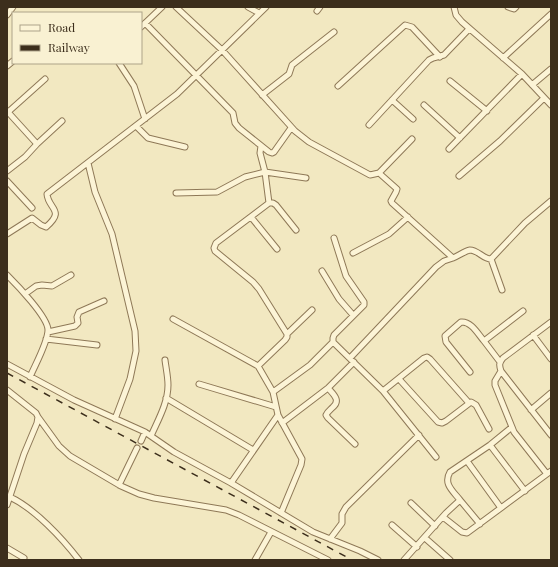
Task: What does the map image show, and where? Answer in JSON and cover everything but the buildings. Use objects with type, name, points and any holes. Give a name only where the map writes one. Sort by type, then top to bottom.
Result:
[{"type":"street","points":[[7,15],[13,7]]},
{"type":"street","points":[[142,26],[162,7]]},
{"type":"street","points":[[176,7],[222,50],[291,128],[309,142],[370,175],[379,173],[412,139]]},
{"type":"street","points":[[248,7],[259,13]]},
{"type":"street","points":[[7,234],[32,218],[46,227],[56,213],[47,194],[169,101],[266,7]]},
{"type":"street","points":[[454,7],[456,15],[522,74],[551,105]]},
{"type":"street","points":[[508,7],[514,9],[516,7]]},
{"type":"street","points":[[503,58],[551,14]]},
{"type":"street","points":[[145,23],[233,113],[235,123],[239,128],[269,152],[272,154],[274,152],[291,128]]},
{"type":"street","points":[[338,86],[405,25],[412,27],[440,57]]},
{"type":"street","points":[[369,125],[429,60],[444,55],[469,28]]},
{"type":"street","points":[[262,95],[289,74],[292,65],[334,32]]},
{"type":"street","points":[[120,64],[134,86],[145,119]]},
{"type":"street","points":[[532,85],[551,69]]},
{"type":"street","points":[[449,149],[522,74]]},
{"type":"street","points":[[37,144],[7,112],[45,79]]},
{"type":"street","points":[[450,81],[487,111]]},
{"type":"street","points":[[459,176],[495,145],[544,98]]},
{"type":"street","points":[[392,100],[414,119]]},
{"type":"street","points":[[424,105],[460,138]]},
{"type":"street","points":[[7,171],[25,157],[62,121]]},
{"type":"street","points":[[136,126],[148,138],[185,147]]},
{"type":"street","points":[[261,146],[260,153],[270,203]]},
{"type":"street","points":[[88,163],[95,192],[112,234],[135,331],[136,351],[130,379],[115,419]]},
{"type":"street","points":[[176,193],[217,192],[245,177],[265,172],[306,178]]},
{"type":"street","points":[[379,173],[397,189],[391,201],[453,258]]},
{"type":"street","points":[[7,181],[32,208]]},
{"type":"street","points":[[491,259],[525,223],[551,201]]},
{"type":"street","points":[[270,203],[216,243],[214,248],[259,289],[287,334]]},
{"type":"street","points":[[270,203],[276,205],[296,230]]},
{"type":"street","points":[[252,217],[277,249]]},
{"type":"street","points":[[353,253],[389,234],[408,217]]},
{"type":"street","points":[[273,392],[310,365],[333,342],[334,334],[363,306],[364,302],[346,276],[334,238]]},
{"type":"street","points":[[350,358],[436,267],[444,261],[469,250],[491,259]]},
{"type":"street","points":[[491,259],[502,290]]},
{"type":"street","points":[[322,271],[339,299],[353,315]]},
{"type":"street","points":[[7,275],[25,294],[46,321],[48,327],[46,339],[30,377]]},
{"type":"street","points":[[25,294],[36,286],[52,286],[71,275]]},
{"type":"street","points":[[48,332],[75,326],[78,323],[77,317],[79,312],[104,301]]},
{"type":"street","points":[[258,366],[285,340],[287,334],[312,310]]},
{"type":"street","points":[[484,341],[523,311]]},
{"type":"street","points":[[173,319],[258,366],[273,392],[278,415],[300,453],[302,460],[281,513]]},
{"type":"street","points":[[470,372],[446,342],[445,336],[447,333],[461,322],[470,325],[484,341],[500,362],[499,366],[501,371],[551,435]]},
{"type":"street","points":[[500,362],[551,322]]},
{"type":"street","points":[[533,335],[551,359]]},
{"type":"street","points":[[46,339],[97,346]]},
{"type":"street","points":[[333,342],[383,391],[436,457]]},
{"type":"street","points":[[383,391],[427,357],[469,403],[471,402],[476,405],[489,429]]},
{"type":"street","points":[[151,436],[164,407],[166,398],[168,385],[165,360]]},
{"type":"street","points":[[282,424],[328,388],[354,362]]},
{"type":"street","points":[[7,364],[74,400],[145,432],[174,452],[231,483],[313,532],[378,560]]},
{"type":"street","points":[[443,516],[462,532],[467,533],[549,473],[518,438],[512,427],[495,385],[495,381],[501,371]]},
{"type":"street","points":[[398,379],[438,422],[442,423],[446,421],[469,403]]},
{"type":"street","points":[[199,384],[276,407]]},
{"type":"street","points":[[328,388],[337,402],[326,415],[355,444]]},
{"type":"street","points":[[7,390],[33,410],[56,442],[70,456],[120,485],[139,494],[154,498],[226,510],[239,515],[328,560]]},
{"type":"street","points":[[531,410],[551,393]]},
{"type":"street","points":[[166,398],[254,450]]},
{"type":"street","points":[[231,483],[278,415]]},
{"type":"street","points":[[7,505],[38,417]]},
{"type":"street","points":[[480,524],[448,487],[447,480],[450,472],[490,445],[512,427]]},
{"type":"street","points":[[141,441],[145,432]]},
{"type":"street","points":[[330,539],[342,523],[342,514],[346,507],[419,435]]},
{"type":"street","points":[[490,445],[525,491]]},
{"type":"street","points":[[120,485],[137,448]]},
{"type":"street","points":[[467,461],[501,508]]},
{"type":"street","points":[[10,497],[24,505],[64,541],[79,560]]},
{"type":"street","points":[[404,560],[443,516],[460,500]]},
{"type":"street","points":[[411,503],[435,526]]},
{"type":"street","points":[[392,525],[417,547]]},
{"type":"street","points":[[255,560],[271,532]]},
{"type":"street","points":[[425,538],[450,560]]},
{"type":"street","points":[[7,548],[24,558]]},
{"type":"railway","points":[[7,373],[352,560]]}]
